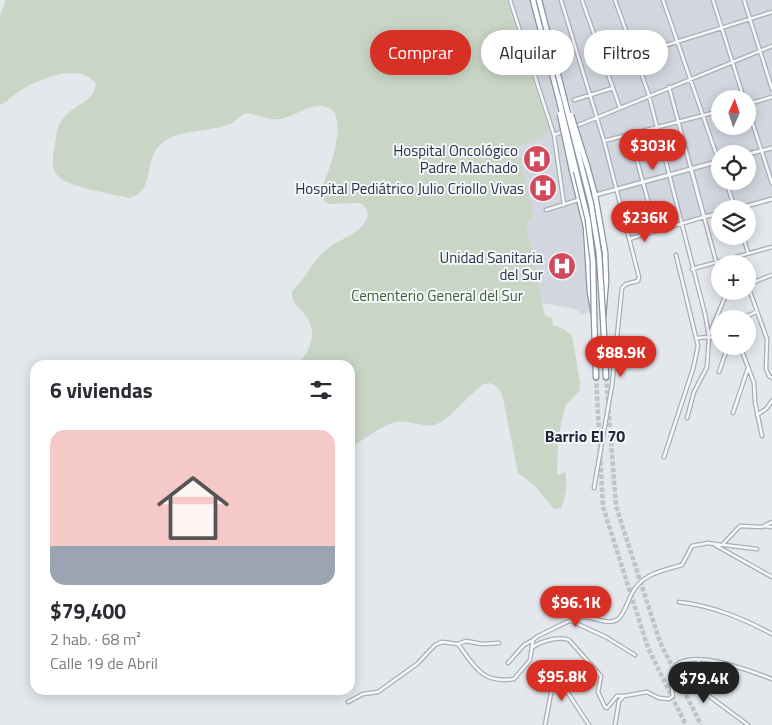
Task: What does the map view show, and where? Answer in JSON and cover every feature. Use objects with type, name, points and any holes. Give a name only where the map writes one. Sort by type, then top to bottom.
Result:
[{"type":"highway","points":[[533,0],[588,220],[593,262],[596,377]]},
{"type":"highway","points":[[539,0],[595,224],[601,270],[606,377]]},
{"type":"highway","points":[[558,96],[562,128],[581,199],[588,243],[590,292],[594,315]]},
{"type":"highway","points":[[567,108],[578,134],[595,195],[603,242],[606,282],[603,317]]},
{"type":"street","points":[[510,0],[554,135],[564,204]]},
{"type":"street","points":[[562,0],[604,141],[639,277],[638,281],[626,284],[622,288],[612,386],[594,488]]},
{"type":"street","points":[[582,0],[620,108]]},
{"type":"street","points":[[615,0],[626,30]]},
{"type":"street","points":[[663,0],[714,145]]},
{"type":"street","points":[[713,0],[741,90]]},
{"type":"street","points":[[744,0],[772,89]]},
{"type":"street","points":[[668,45],[772,12]]},
{"type":"street","points":[[554,135],[772,46]]},
{"type":"street","points":[[642,75],[649,96],[668,176],[705,314],[709,337],[706,372],[694,392],[687,418]]},
{"type":"street","points":[[574,100],[613,88]]},
{"type":"street","points":[[669,88],[714,255]]},
{"type":"street","points":[[756,102],[772,97]]},
{"type":"street","points":[[604,141],[711,114]]},
{"type":"street","points":[[756,134],[772,183]]},
{"type":"street","points":[[630,135],[656,230]]},
{"type":"street","points":[[756,152],[772,148]]},
{"type":"street","points":[[546,210],[711,164]]},
{"type":"street","points":[[756,203],[772,199]]},
{"type":"street","points":[[629,239],[711,215]]},
{"type":"street","points":[[746,245],[748,253]]},
{"type":"street","points":[[741,255],[772,247]]},
{"type":"street","points":[[664,457],[693,369],[698,346],[676,255]]},
{"type":"street","points":[[692,269],[711,263]]},
{"type":"street","points":[[755,310],[748,284],[772,275]]},
{"type":"street","points":[[709,337],[724,300]]},
{"type":"street","points":[[756,312],[767,340],[766,369],[772,378]]},
{"type":"street","points":[[697,338],[709,337]]},
{"type":"street","points":[[719,372],[725,355]]},
{"type":"street","points":[[743,355],[754,383],[757,415],[762,436]]},
{"type":"street","points":[[733,413],[748,368]]},
{"type":"street","points":[[757,415],[766,409],[772,401]]},
{"type":"street","points":[[764,526],[772,522]]},
{"type":"street","points":[[722,544],[740,526],[772,527]]},
{"type":"street","points":[[508,663],[524,645],[582,616],[607,621],[615,620],[624,611],[634,589],[643,580],[657,571],[682,564],[692,546],[698,544],[722,544],[757,549]]},
{"type":"street","points":[[714,544],[772,577]]},
{"type":"street","points":[[679,602],[704,605],[716,609],[745,620],[772,634]]},
{"type":"street","points":[[571,621],[606,637],[636,655]]},
{"type":"street","points":[[533,647],[539,643],[563,637],[569,640],[601,676],[598,692],[607,708],[617,696],[647,692],[659,698],[669,699],[673,696],[671,674],[674,667],[681,662],[698,660],[725,662],[772,679]]},
{"type":"street","points":[[458,644],[483,675],[494,680],[504,681],[514,679],[530,660],[533,640]]},
{"type":"street","points":[[348,702],[363,694],[378,692],[417,664],[435,645],[442,642],[458,644],[466,641],[482,644],[499,642]]},
{"type":"street","points":[[698,660],[704,693],[748,725]]},
{"type":"street","points":[[545,725],[551,693],[556,686],[561,686],[566,690],[589,725]]},
{"type":"street","points":[[615,725],[618,701],[624,696]]},
{"type":"shaded area","points":[[506,0],[772,0],[772,197],[756,201],[711,200],[711,213],[631,235],[618,187],[597,192],[569,100],[559,103],[556,96],[559,122],[578,191],[586,238],[590,312],[583,315],[575,309],[542,303],[526,223],[516,145],[549,128],[531,75],[574,75],[574,30],[516,30]]},
{"type":"green space","name":"Cementerio General del Sur","points":[[6,0],[506,0],[516,30],[481,30],[481,75],[531,75],[549,128],[547,134],[517,147],[534,217],[526,223],[545,316],[552,318],[553,325],[564,329],[572,336],[580,382],[580,390],[566,405],[558,441],[557,475],[565,472],[566,481],[565,495],[561,508],[554,509],[534,485],[518,473],[502,394],[493,384],[487,383],[481,386],[441,422],[431,425],[408,422],[391,423],[355,445],[355,360],[301,360],[309,348],[312,335],[309,321],[294,302],[292,291],[322,254],[357,231],[366,221],[368,214],[364,205],[359,203],[330,204],[324,200],[320,193],[333,158],[338,129],[336,117],[331,109],[315,106],[285,118],[276,119],[246,113],[227,125],[175,136],[160,145],[152,159],[143,189],[129,198],[69,183],[61,179],[54,170],[53,159],[58,127],[73,109],[89,98],[95,90],[96,84],[89,77],[71,73],[40,80],[0,105],[0,16]]},
{"type":"tunnel","points":[[596,377],[603,507],[648,648],[686,725]]},
{"type":"tunnel","points":[[606,377],[616,506],[660,642],[701,725]]},
{"type":"place","name":"Hospital Oncológico Padre Machado","points":[[537,159]]},
{"type":"place","name":"Hospital Pediátrico Julio Criollo Vivas","points":[[543,188]]},
{"type":"place","name":"Unidad Sanitaria del Sur","points":[[562,266]]},
{"type":"district","name":"Barrio El 70","points":[[585,436]]}]
